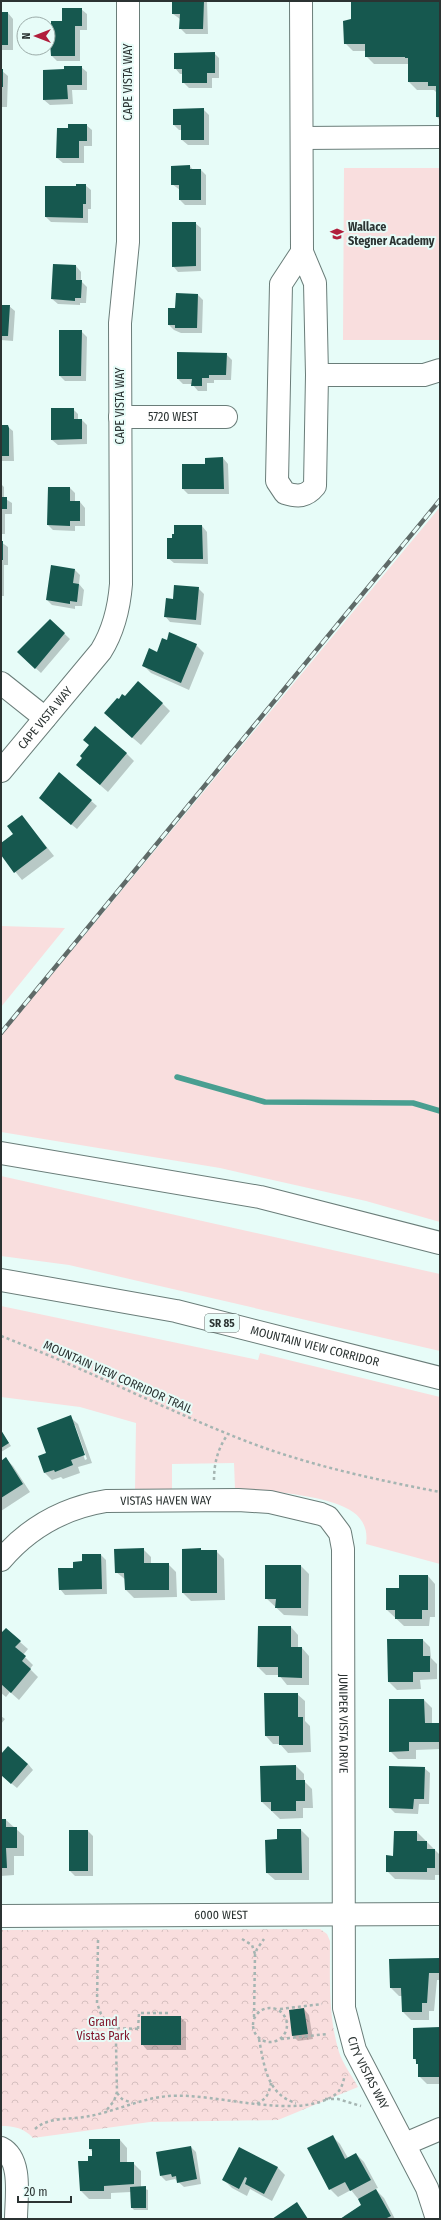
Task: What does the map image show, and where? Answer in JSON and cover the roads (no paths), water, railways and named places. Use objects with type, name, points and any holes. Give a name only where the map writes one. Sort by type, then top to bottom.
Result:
[{"type":"main road","name":"CAPE VISTA WAY","points":[[1,771],[101,651],[108,639],[118,612],[121,584],[120,311],[128,242],[128,1]]},
{"type":"main road","points":[[301,1],[302,252],[315,283],[317,375],[315,486],[310,492],[297,496],[285,493],[277,481],[281,284],[302,252]]},
{"type":"main road","points":[[302,138],[440,137]]},
{"type":"main road","points":[[317,375],[424,374],[440,370]]},
{"type":"main road","name":"5720 WEST","points":[[120,417],[226,417]]},
{"type":"main road","points":[[1,683],[45,718]]},
{"type":"main road","points":[[1,1153],[260,1197],[440,1243]]},
{"type":"main road","name":"MOUNTAIN VIEW CORRIDOR","points":[[1,1280],[176,1311],[440,1378]]},
{"type":"main road","name":"VISTAS HAVEN WAY","points":[[1,1560],[20,1540],[51,1518],[81,1506],[106,1501],[260,1501],[321,1514],[333,1521],[340,1533]]},
{"type":"main road","name":"JUNIPER VISTA DRIVE","points":[[340,1533],[343,1549],[344,1915]]},
{"type":"main road","name":"6000 WEST","points":[[1,1916],[440,1914]]},
{"type":"main road","name":"CITY VISTAS WAY","points":[[344,1915],[343,1992],[346,2023],[361,2062],[427,2188],[437,2219]]},
{"type":"main road","points":[[405,2144],[440,2129]]},
{"type":"main road","points":[[1,2148],[8,2152],[15,2166],[16,2219]]},
{"type":"waterway","points":[[177,1077],[265,1102],[413,1103],[440,1111]]},
{"type":"railway","points":[[1,1033],[440,500]]},
{"type":"place","name":"Wallace Stegner Academy","points":[[337,234]]},
{"type":"park label","name":"Grand Vistas Park","points":[[103,2029]]}]
